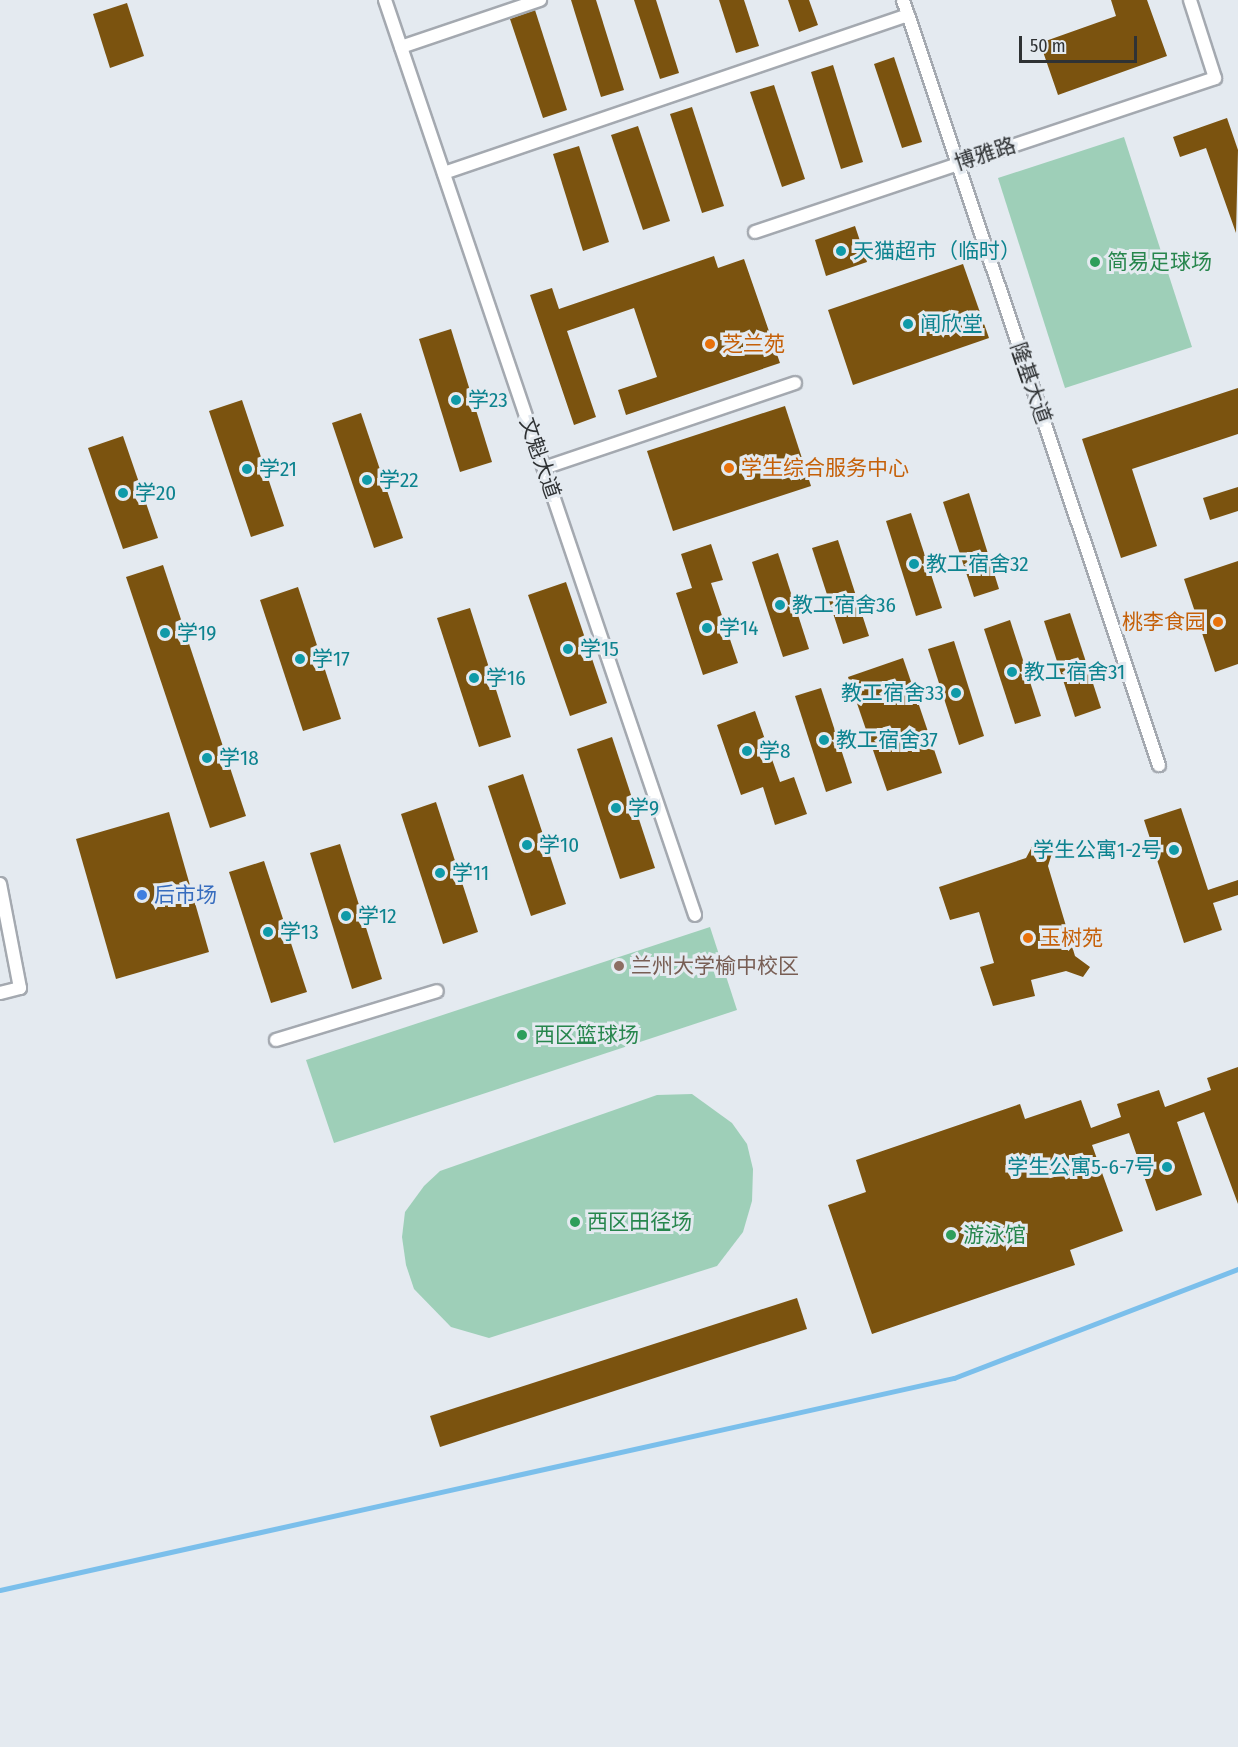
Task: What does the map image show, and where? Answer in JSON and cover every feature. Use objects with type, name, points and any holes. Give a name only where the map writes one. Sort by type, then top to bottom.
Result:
[{"type":"street","name":"文魁大道","points":[[385,0],[695,915]]},
{"type":"street","points":[[401,47],[540,0]]},
{"type":"street","name":"隆基大道","points":[[903,0],[1159,765]]},
{"type":"street","name":"博雅路","points":[[755,232],[1215,78],[1190,0]]},
{"type":"street","points":[[444,174],[908,15]]},
{"type":"street","points":[[544,468],[795,383]]},
{"type":"street","points":[[0,884],[1,899],[20,988],[0,993]]},
{"type":"street","points":[[276,1040],[437,991]]},
{"type":"green space","name":"简易足球场","points":[[1124,137],[1192,347],[1065,388],[998,178]]},
{"type":"green space","name":"西区篮球场","points":[[710,927],[737,1010],[334,1143],[306,1060]]},
{"type":"green space","name":"西区田径场","points":[[692,1094],[732,1123],[747,1144],[753,1169],[752,1201],[743,1232],[717,1266],[489,1338],[451,1327],[414,1289],[406,1265],[402,1237],[405,1212],[424,1186],[440,1171],[657,1095]]},
{"type":"building","points":[[571,0],[596,0],[624,90],[601,97]]},
{"type":"building","points":[[634,0],[656,0],[679,73],[660,79]]},
{"type":"building","points":[[719,0],[744,0],[759,46],[736,53]]},
{"type":"building","points":[[788,0],[809,0],[818,25],[799,32]]},
{"type":"building","points":[[1111,0],[1147,0],[1167,56],[1058,95],[1040,43],[1116,16]]},
{"type":"building","points":[[127,3],[144,56],[110,68],[93,14]]},
{"type":"building","points":[[535,10],[567,110],[543,118],[510,19]]},
{"type":"building","points":[[894,57],[922,142],[902,148],[874,64]]},
{"type":"building","points":[[833,65],[863,162],[841,169],[811,72]]},
{"type":"building","points":[[774,85],[805,179],[782,187],[750,92]]},
{"type":"building","points":[[692,107],[724,206],[702,213],[670,114]]},
{"type":"building","points":[[1227,118],[1238,150],[1236,233],[1206,148],[1180,157],[1173,137]]},
{"type":"building","points":[[638,126],[670,221],[643,230],[611,135]]},
{"type":"building","points":[[579,146],[609,242],[583,251],[553,154]]},
{"type":"building","name":"天猫超市（临时）","points":[[855,226],[867,262],[826,276],[815,240]]},
{"type":"building","name":"芝兰苑","points":[[714,256],[718,268],[744,259],[780,363],[626,415],[618,390],[657,377],[634,308],[567,331],[596,417],[574,425],[530,295],[552,288],[559,309]]},
{"type":"building","name":"闻欣堂","points":[[963,264],[989,338],[853,385],[828,310]]},
{"type":"building","name":"学23","points":[[451,329],[492,462],[460,472],[419,339]]},
{"type":"building","points":[[1238,388],[1238,434],[1132,469],[1157,546],[1121,558],[1082,439]]},
{"type":"building","name":"学21","points":[[242,400],[284,526],[251,537],[209,411]]},
{"type":"building","name":"学生综合服务中心","points":[[785,406],[811,486],[673,531],[647,451]]},
{"type":"building","name":"学22","points":[[361,413],[403,538],[374,548],[332,423]]},
{"type":"building","name":"学20","points":[[123,436],[158,538],[123,549],[88,448]]},
{"type":"building","points":[[1238,487],[1238,511],[1210,520],[1203,498]]},
{"type":"building","points":[[969,493],[999,589],[974,597],[943,502]]},
{"type":"building","name":"教工宿舍32","points":[[911,513],[942,608],[916,616],[886,521]]},
{"type":"building","points":[[838,540],[869,636],[843,644],[812,548]]},
{"type":"building","name":"学14","points":[[711,544],[723,580],[711,583],[738,663],[703,675],[676,593],[692,588],[681,554]]},
{"type":"building","name":"教工宿舍36","points":[[778,553],[809,649],[783,657],[752,562]]},
{"type":"building","name":"桃李食园","points":[[1238,561],[1238,664],[1215,672],[1184,579]]},
{"type":"building","points":[[163,565],[246,816],[210,828],[126,577]]},
{"type":"building","name":"学15","points":[[566,582],[607,703],[570,716],[528,595]]},
{"type":"building","name":"学17","points":[[298,587],[341,719],[303,731],[260,600]]},
{"type":"building","name":"学16","points":[[470,608],[511,737],[479,747],[437,618]]},
{"type":"building","points":[[1070,613],[1101,708],[1075,717],[1044,621]]},
{"type":"building","name":"教工宿舍31","points":[[1010,620],[1041,716],[1015,724],[984,629]]},
{"type":"building","name":"教工宿舍33","points":[[954,641],[984,736],[959,745],[928,649]]},
{"type":"building","points":[[903,658],[942,773],[887,791],[848,677]]},
{"type":"building","name":"教工宿舍37","points":[[821,688],[852,783],[826,792],[795,696]]},
{"type":"building","name":"学8","points":[[755,711],[780,782],[794,777],[807,814],[775,825],[763,787],[741,795],[717,725]]},
{"type":"building","name":"学9","points":[[612,737],[655,868],[620,879],[577,749]]},
{"type":"building","name":"学10","points":[[523,774],[566,904],[531,916],[488,786]]},
{"type":"building","name":"学11","points":[[436,802],[478,932],[443,944],[401,814]]},
{"type":"building","name":"学生公寓1-2号","points":[[1181,808],[1208,890],[1238,880],[1238,895],[1213,903],[1222,930],[1184,943],[1144,820]]},
{"type":"building","name":"后市场","points":[[169,812],[209,952],[116,979],[76,839]]},
{"type":"building","name":"玉树苑","points":[[1034,843],[1054,847],[1048,866],[1075,956],[1090,967],[1083,977],[1066,971],[1031,980],[1035,996],[993,1006],[980,967],[994,963],[979,912],[950,920],[939,887],[1026,858]]},
{"type":"building","name":"学12","points":[[340,844],[382,979],[352,989],[310,853]]},
{"type":"building","name":"学13","points":[[264,861],[307,992],[271,1003],[229,872]]},
{"type":"building","name":"游泳馆","points":[[1238,1067],[1238,1204],[1204,1112],[1177,1122],[1202,1195],[1156,1211],[1129,1133],[1092,1145],[1123,1231],[1070,1250],[1075,1265],[872,1334],[828,1205],[866,1192],[856,1160],[1020,1104],[1025,1119],[1081,1100],[1091,1128],[1121,1117],[1117,1104],[1159,1090],[1165,1107],[1211,1090],[1207,1078]]},
{"type":"building","points":[[797,1298],[807,1329],[440,1447],[430,1416]]},
{"type":"waterway","points":[[0,1590],[954,1378],[1238,1269]]},
{"type":"place","name":"天猫超市（临时）","points":[[841,251]]},
{"type":"place","name":"简易足球场","points":[[1095,262]]},
{"type":"place","name":"闻欣堂","points":[[908,324]]},
{"type":"place","name":"芝兰苑","points":[[710,344]]},
{"type":"place","name":"学23","points":[[456,400]]},
{"type":"place","name":"学生综合服务中心","points":[[729,468]]},
{"type":"place","name":"学21","points":[[247,469]]},
{"type":"place","name":"学22","points":[[367,480]]},
{"type":"place","name":"学20","points":[[123,493]]},
{"type":"place","name":"教工宿舍32","points":[[914,564]]},
{"type":"place","name":"教工宿舍36","points":[[780,605]]},
{"type":"place","name":"桃李食园","points":[[1218,622]]},
{"type":"place","name":"学14","points":[[707,628]]},
{"type":"place","name":"学19","points":[[165,633]]},
{"type":"place","name":"学15","points":[[568,649]]},
{"type":"place","name":"学17","points":[[300,659]]},
{"type":"place","name":"教工宿舍31","points":[[1012,672]]},
{"type":"place","name":"学16","points":[[474,678]]},
{"type":"place","name":"教工宿舍33","points":[[956,693]]},
{"type":"place","name":"教工宿舍37","points":[[824,740]]},
{"type":"place","name":"学8","points":[[747,751]]},
{"type":"place","name":"学18","points":[[207,758]]},
{"type":"place","name":"学9","points":[[616,808]]},
{"type":"place","name":"学10","points":[[527,845]]},
{"type":"place","name":"学生公寓1-2号","points":[[1174,850]]},
{"type":"place","name":"学11","points":[[440,873]]},
{"type":"place","name":"后市场","points":[[142,895]]},
{"type":"place","name":"学12","points":[[346,916]]},
{"type":"place","name":"学13","points":[[268,932]]},
{"type":"place","name":"玉树苑","points":[[1028,938]]},
{"type":"place","name":"兰州大学榆中校区","points":[[619,966]]},
{"type":"place","name":"西区篮球场","points":[[522,1035]]},
{"type":"place","name":"学生公寓5-6-7号","points":[[1167,1167]]},
{"type":"place","name":"西区田径场","points":[[575,1222]]},
{"type":"place","name":"游泳馆","points":[[951,1235]]}]
